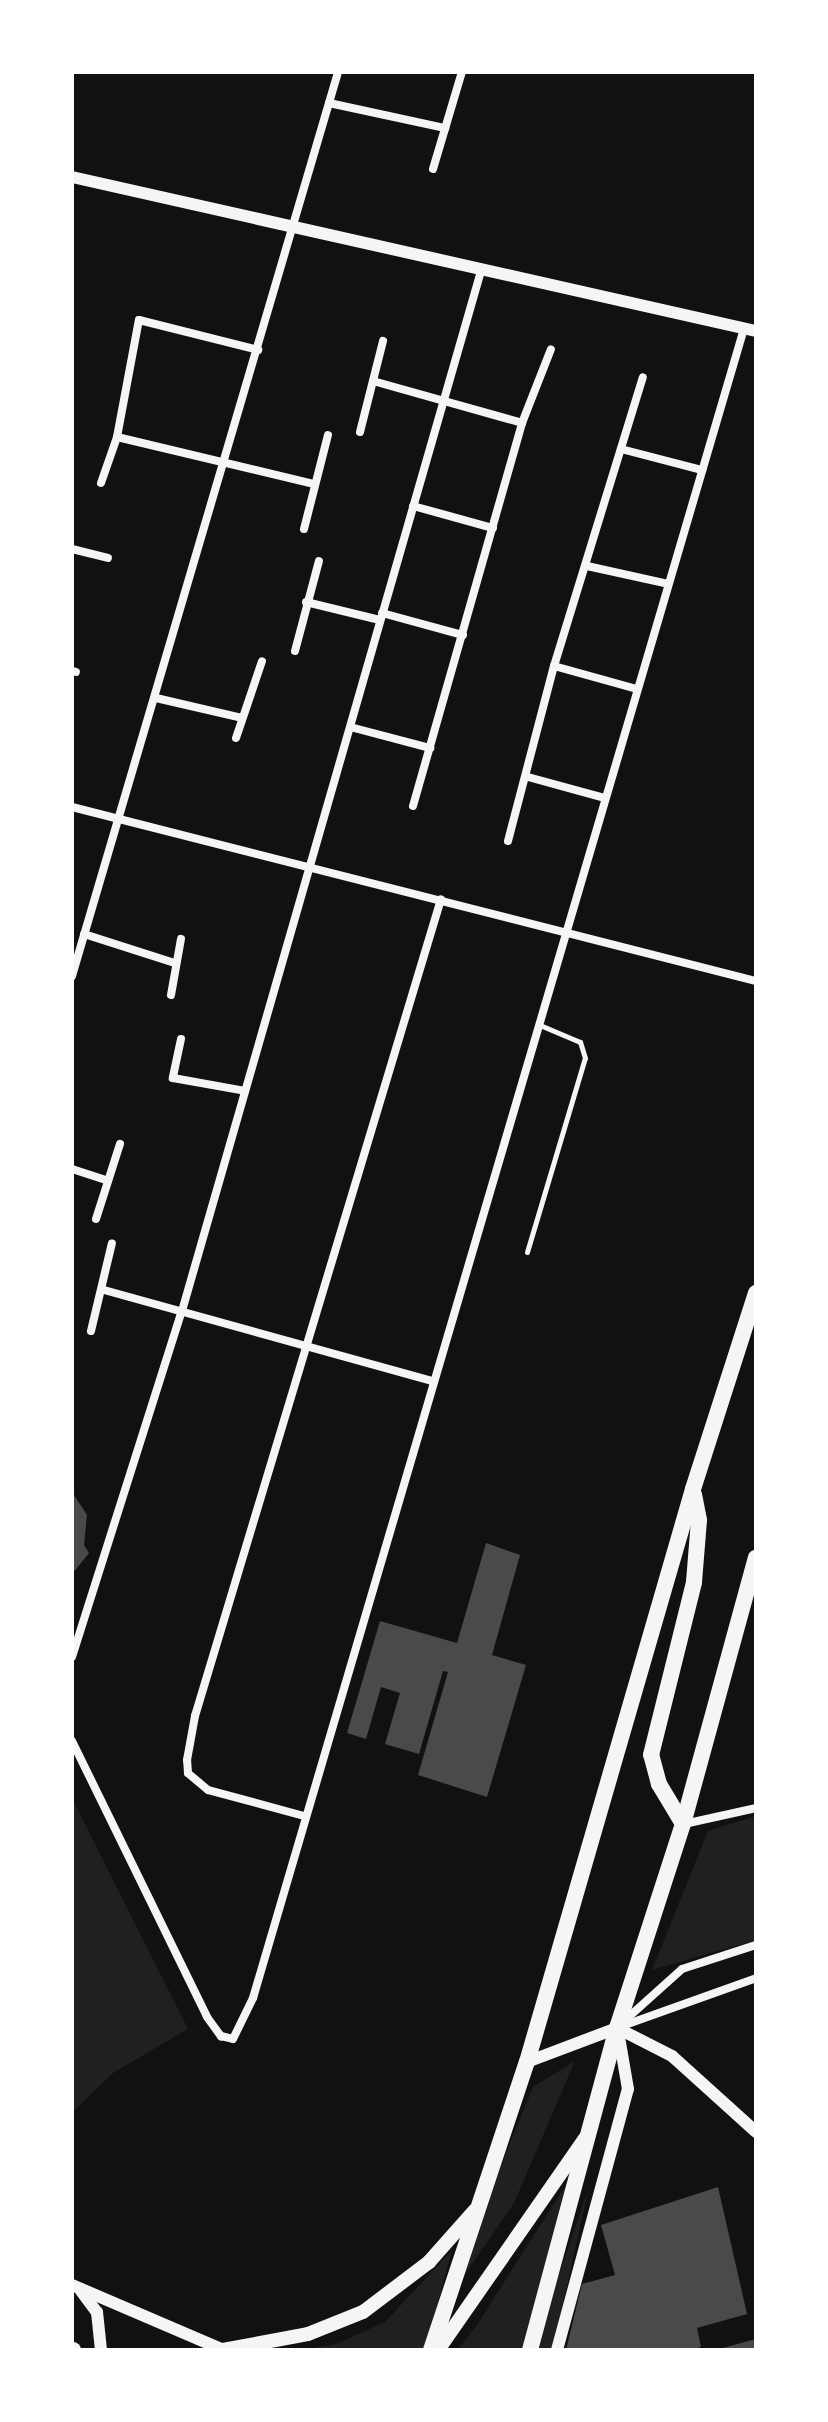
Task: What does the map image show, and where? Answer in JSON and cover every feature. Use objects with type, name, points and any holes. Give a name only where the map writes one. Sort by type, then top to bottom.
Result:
[{"type":"main road","points":[[431,2350],[527,2062],[693,1489],[756,1293]]},
{"type":"main road","points":[[683,1824],[659,1784],[651,1755],[694,1582],[699,1520],[693,1489]]},
{"type":"main road","points":[[530,2350],[617,2028],[683,1824],[756,1558]]},
{"type":"main road","points":[[438,2350],[588,2136]]},
{"type":"main road","points":[[224,2350],[308,2334],[363,2312],[429,2262],[477,2207]]},
{"type":"street","points":[[72,976],[338,72]]},
{"type":"street","points":[[433,169],[462,72]]},
{"type":"street","points":[[329,103],[445,128]]},
{"type":"street","points":[[72,177],[291,229],[750,330],[702,470],[253,1998],[236,2036],[227,2039],[207,2017],[72,1741]]},
{"type":"street","points":[[72,1657],[182,1311],[354,728],[381,616],[481,271]]},
{"type":"street","points":[[101,483],[117,437],[139,320],[258,350]]},
{"type":"street","points":[[360,432],[383,341]]},
{"type":"street","points":[[413,806],[522,423],[551,349]]},
{"type":"street","points":[[508,841],[528,777],[554,666],[643,377]]},
{"type":"street","points":[[373,381],[522,423]]},
{"type":"street","points":[[304,529],[328,435]]},
{"type":"street","points":[[117,437],[314,484]]},
{"type":"street","points":[[621,449],[702,470]]},
{"type":"street","points":[[413,506],[493,528]]},
{"type":"street","points":[[72,549],[108,558]]},
{"type":"street","points":[[295,651],[319,561]]},
{"type":"street","points":[[587,566],[668,584]]},
{"type":"street","points":[[306,602],[463,635]]},
{"type":"street","points":[[236,738],[262,661]]},
{"type":"street","points":[[554,666],[637,689]]},
{"type":"street","points":[[156,698],[242,718]]},
{"type":"street","points":[[354,728],[430,748]]},
{"type":"street","points":[[528,777],[605,798]]},
{"type":"street","points":[[72,807],[756,981]]},
{"type":"street","points":[[304,1816],[208,1790],[188,1773],[187,1760],[195,1716],[441,899]]},
{"type":"street","points":[[84,934],[175,963]]},
{"type":"street","points":[[171,995],[181,939]]},
{"type":"street","points":[[181,1039],[173,1078],[245,1091]]},
{"type":"street","points":[[96,1219],[120,1144]]},
{"type":"street","points":[[72,1169],[108,1181]]},
{"type":"street","points":[[91,1331],[104,1290],[112,1243]]},
{"type":"street","points":[[104,1290],[433,1381]]},
{"type":"street","points":[[683,1824],[756,1808]]},
{"type":"street","points":[[617,2028],[682,1969],[756,1945]]},
{"type":"street","points":[[527,2062],[756,1978]]},
{"type":"street","points":[[617,2028],[672,2056],[756,2132]]},
{"type":"street","points":[[557,2350],[628,2089],[617,2028]]},
{"type":"street","points":[[73,2285],[224,2350]]},
{"type":"street","points":[[73,2285],[97,2312],[101,2350]]},
{"type":"lane","points":[[527,1252],[585,1058],[573,1037],[539,1025]]},
{"type":"shaded area","points":[[72,1798],[188,2029],[113,2073],[72,2113]]},
{"type":"shaded area","points":[[756,1816],[756,1940],[652,1970],[708,1831]]},
{"type":"shaded area","points":[[575,2061],[514,2203],[444,2305],[533,2087]]},
{"type":"shaded area","points":[[571,2177],[524,2350],[457,2350],[475,2328]]},
{"type":"shaded area","points":[[588,2190],[553,2350],[533,2350]]},
{"type":"shaded area","points":[[452,2250],[425,2350],[300,2350],[336,2344],[385,2322]]},
{"type":"building","points":[[72,1492],[87,1515],[84,1545],[89,1553],[72,1574]]},
{"type":"building","points":[[486,1543],[520,1555],[492,1655],[526,1665],[487,1797],[418,1775],[448,1672],[443,1671],[419,1754],[385,1744],[400,1693],[381,1687],[366,1739],[347,1733],[380,1621],[457,1643]]},
{"type":"building","points":[[718,2187],[747,2314],[697,2328],[701,2347],[690,2350],[566,2350],[582,2284],[615,2275],[601,2225]]},
{"type":"building","points":[[756,2339],[756,2350],[719,2350],[719,2349]]}]
